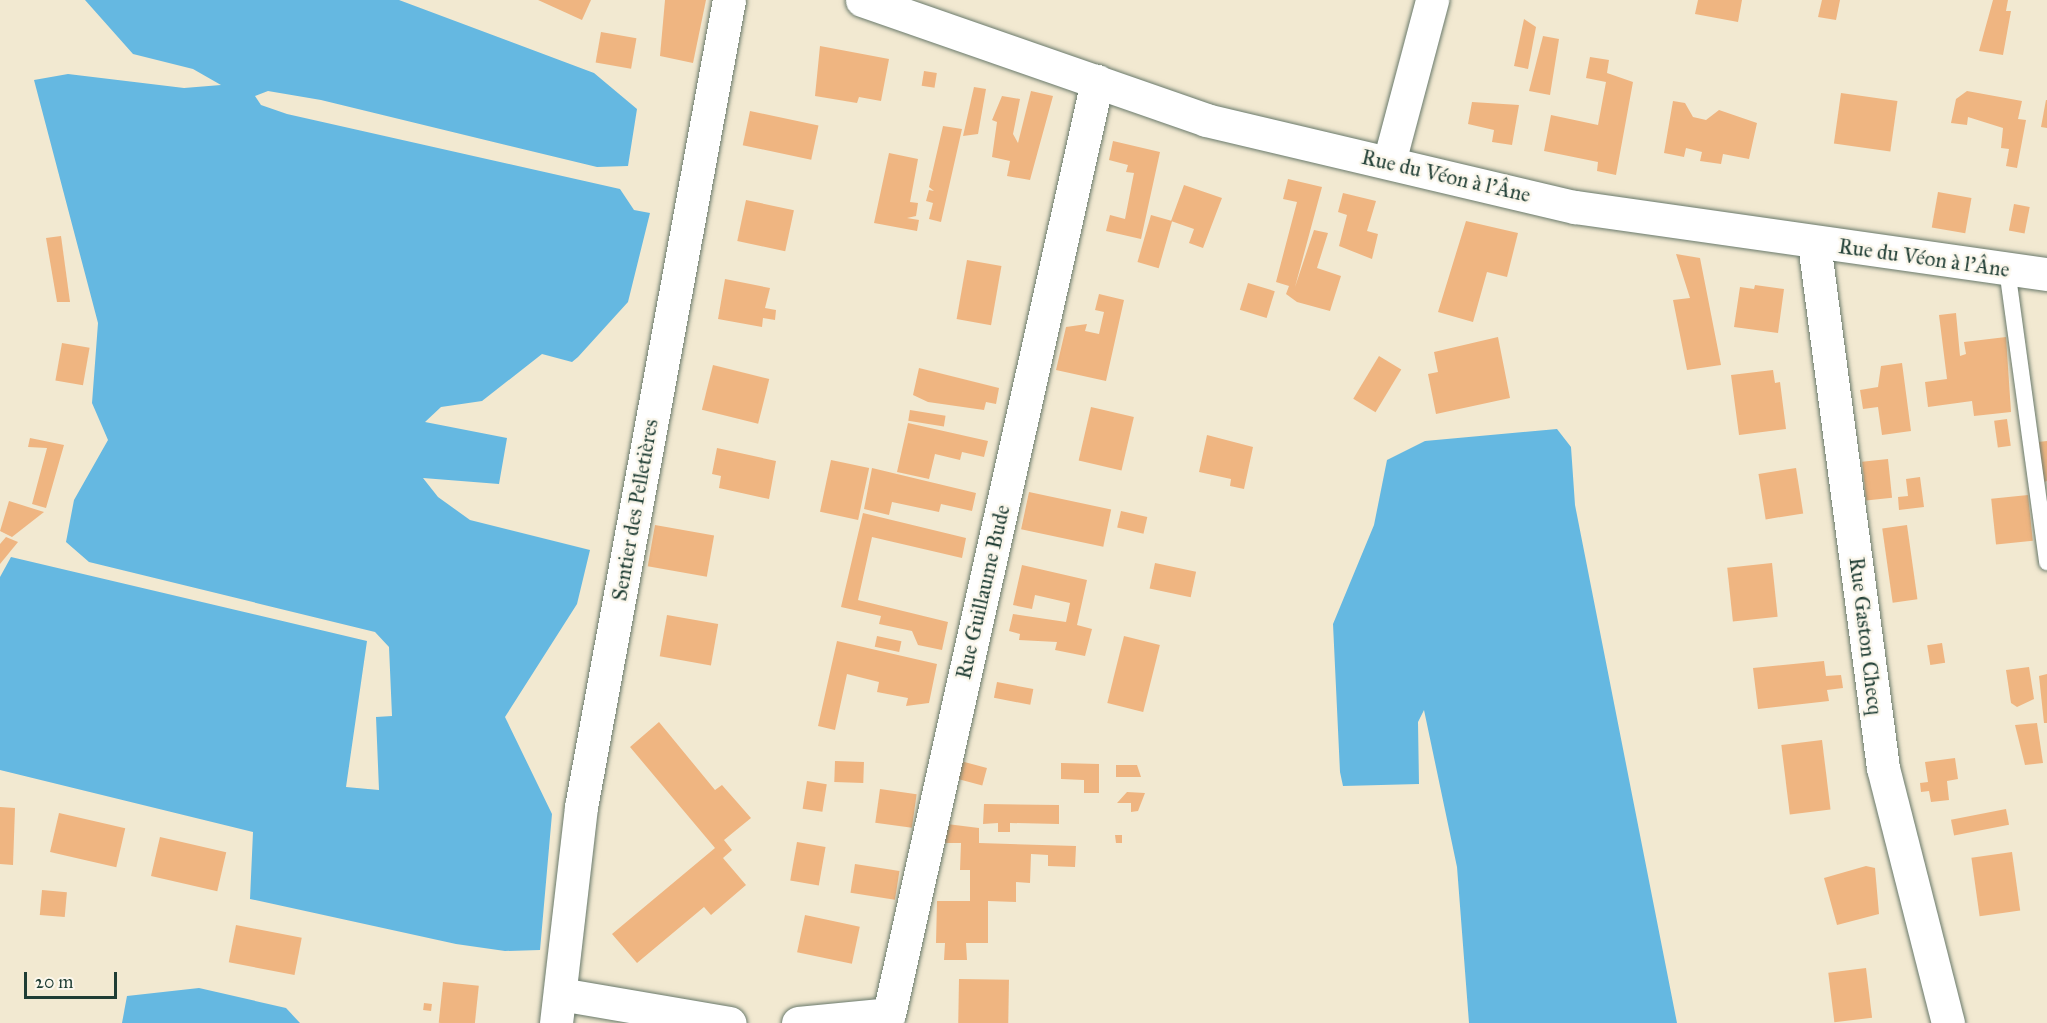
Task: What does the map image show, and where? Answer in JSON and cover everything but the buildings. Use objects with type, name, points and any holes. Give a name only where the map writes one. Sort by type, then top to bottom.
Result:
[{"type":"street","name":"Sentier des Pelletières","points":[[558,1009],[581,807],[729,0]]},
{"type":"street","name":"Rue du Véon à l'Âne","points":[[862,0],[1206,120],[1575,207],[1814,243],[2047,274]]},
{"type":"street","points":[[1389,162],[1432,0]]},
{"type":"street","name":"Rue Guillaume Bude","points":[[798,1023],[889,1014],[1097,81]]},
{"type":"street","name":"Rue Gaston Checq","points":[[1814,243],[1883,768],[1948,1023]]},
{"type":"street","points":[[558,1009],[730,1023]]},
{"type":"lane","points":[[2007,269],[2047,562]]},
{"type":"water","points":[[85,0],[399,0],[594,73],[637,109],[628,166],[597,167],[321,100],[268,91],[255,96],[261,105],[287,114],[620,189],[634,210],[650,213],[628,302],[578,357],[572,362],[542,354],[482,401],[441,407],[425,422],[507,438],[499,484],[423,478],[438,497],[470,520],[590,550],[577,604],[505,717],[552,814],[540,950],[505,951],[456,944],[250,899],[253,832],[0,770],[0,577],[11,557],[367,641],[346,787],[379,790],[376,717],[392,716],[389,647],[375,632],[89,562],[66,542],[74,500],[108,440],[92,403],[98,323],[34,80],[68,74],[184,88],[221,85],[193,69],[133,54]]},
{"type":"water","points":[[1557,429],[1571,447],[1575,505],[1677,1023],[1469,1023],[1457,867],[1424,710],[1418,722],[1419,784],[1343,786],[1340,772],[1333,624],[1374,525],[1387,460],[1425,441]]},
{"type":"water","points":[[199,988],[286,1008],[300,1023],[122,1023],[127,996]]}]
